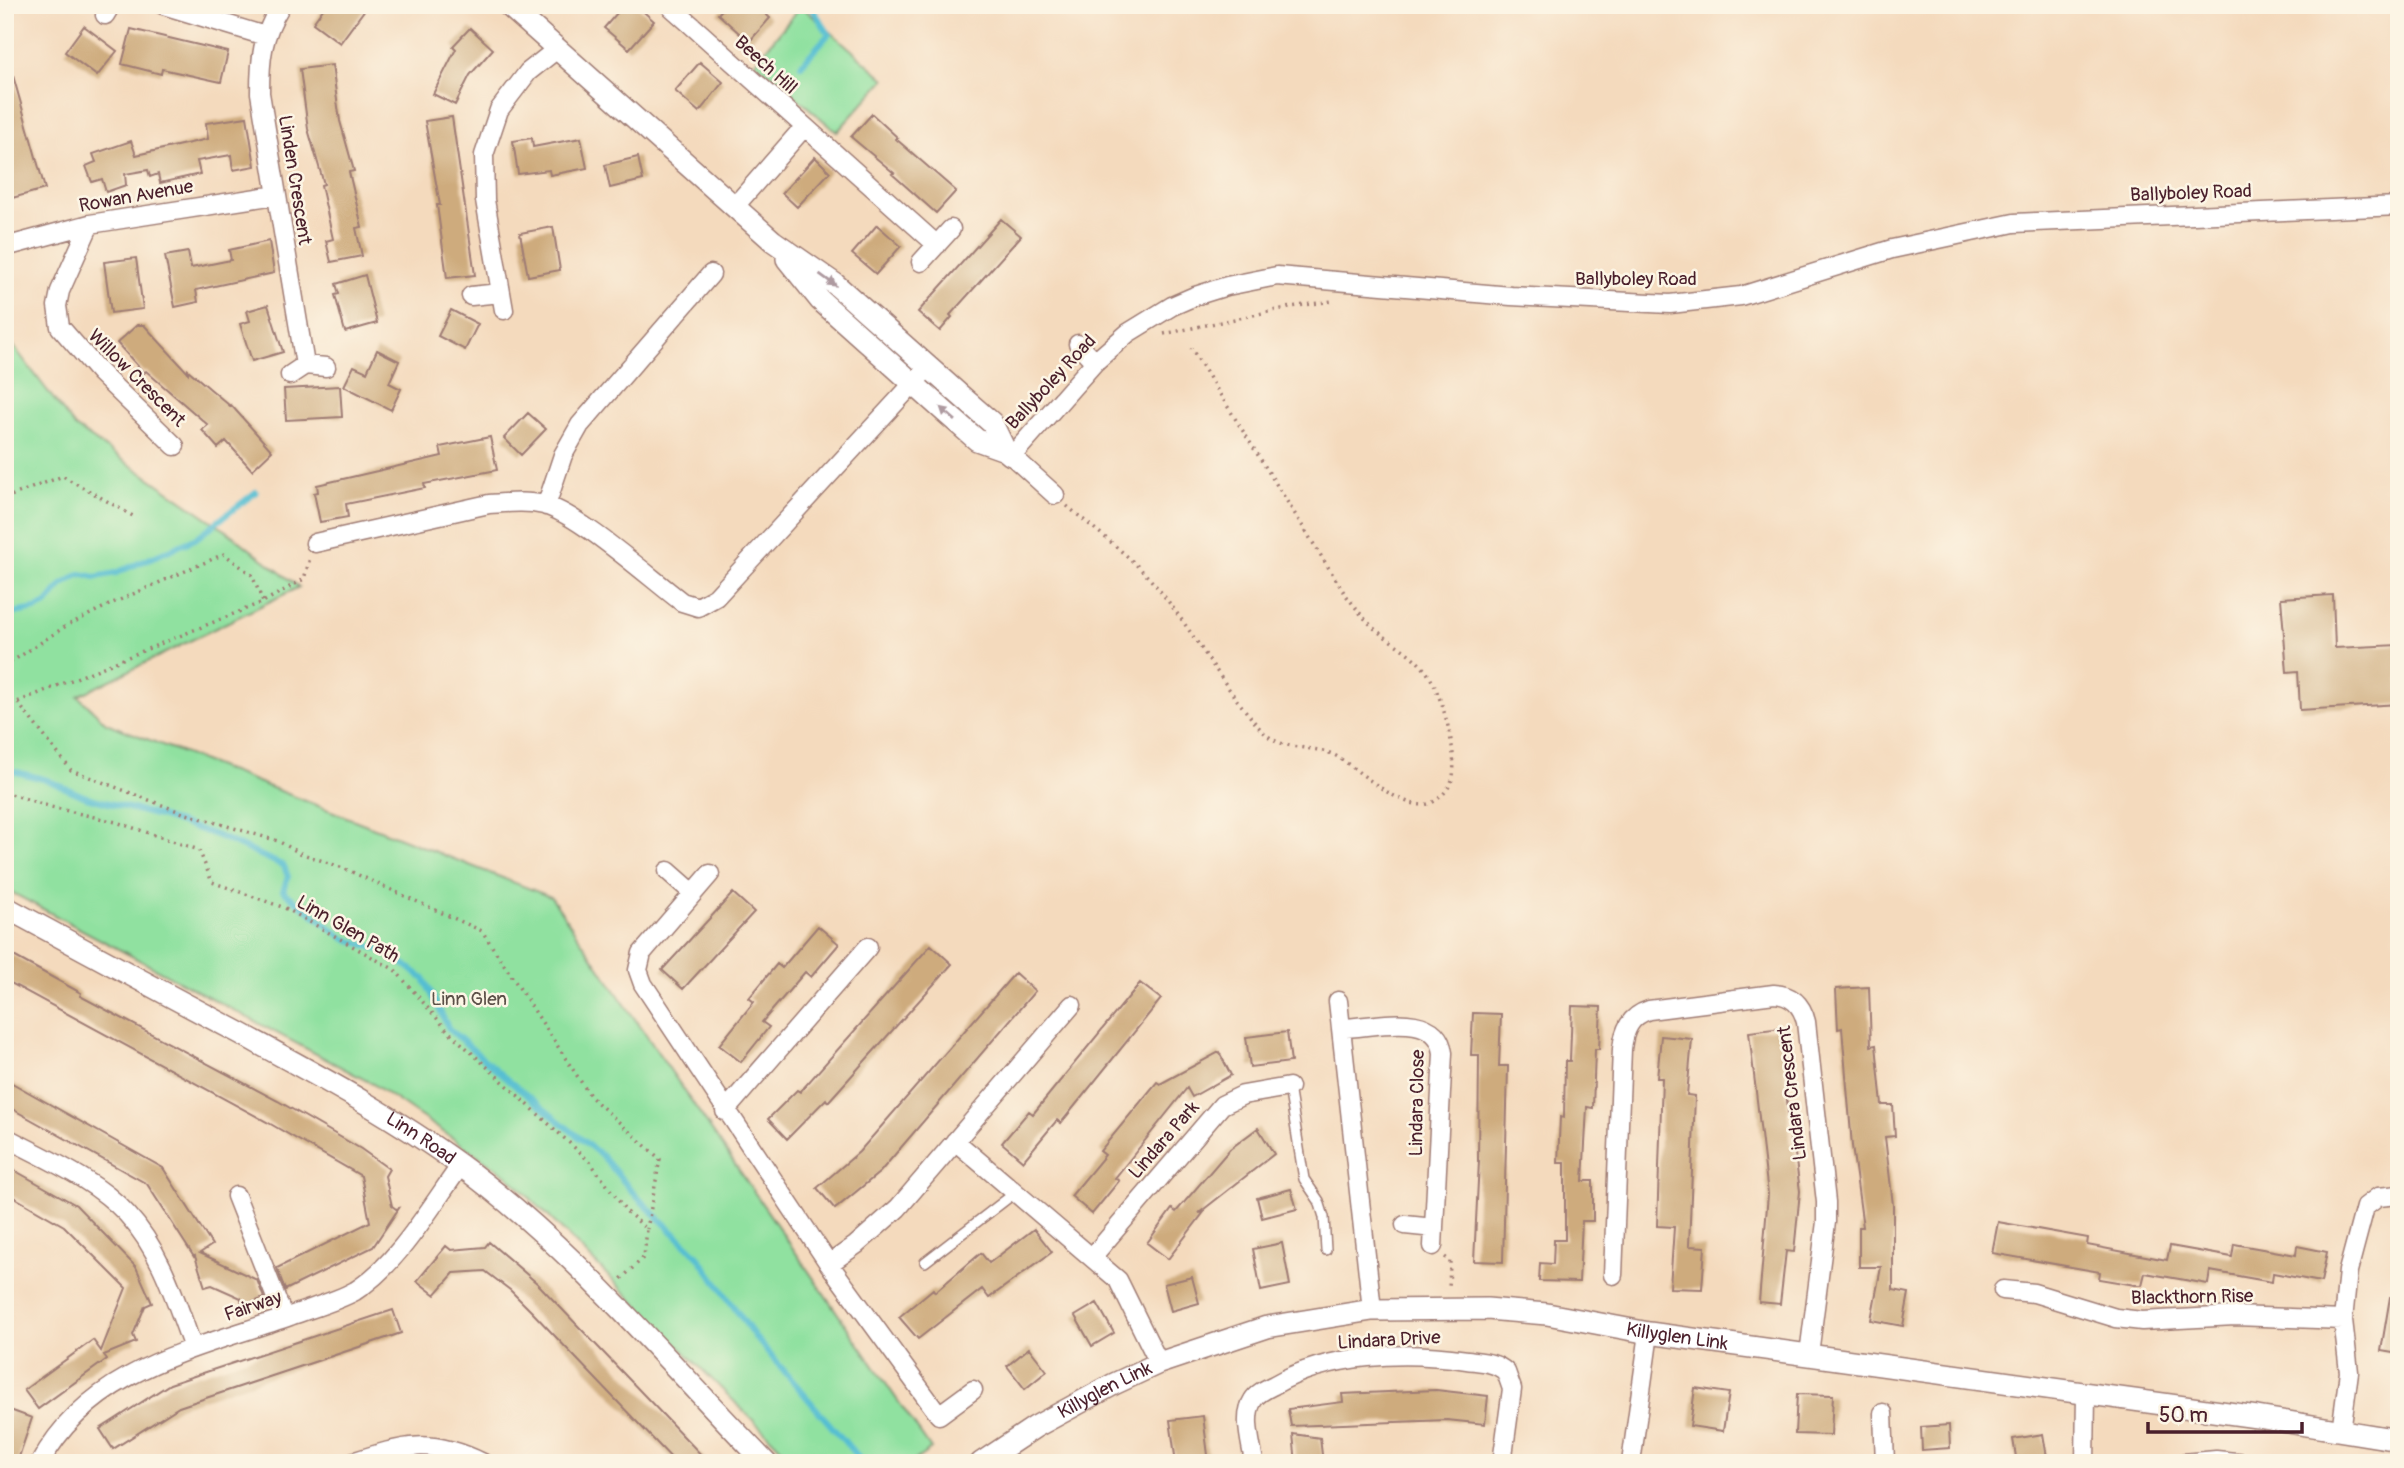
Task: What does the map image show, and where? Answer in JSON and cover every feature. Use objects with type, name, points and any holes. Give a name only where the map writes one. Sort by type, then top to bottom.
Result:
[{"type":"street","points":[[163,5],[265,36]]},
{"type":"street","name":"Linden Crescent","points":[[281,5],[265,36],[260,93],[298,370],[326,367]]},
{"type":"street","points":[[508,5],[773,240],[835,284],[992,423],[1008,453]]},
{"type":"street","name":"Beech Hill","points":[[669,5],[937,245]]},
{"type":"street","points":[[504,310],[485,200],[484,155],[499,110],[528,72],[557,48]]},
{"type":"street","points":[[735,206],[804,127]]},
{"type":"street","name":"Rowan Avenue","points":[[5,247],[90,224],[276,195]]},
{"type":"street","name":"Ballyboley Road","points":[[1008,453],[1095,362],[1128,333],[1172,306],[1195,296],[1227,286],[1278,276],[1511,296],[1671,304],[1741,296],[1892,249],[2014,223],[2399,206]]},
{"type":"street","name":"Willow Crescent","points":[[90,224],[60,291],[57,306],[60,327],[100,373],[175,446]]},
{"type":"street","points":[[921,262],[951,229]]},
{"type":"street","points":[[773,240],[820,300],[977,440],[1008,453],[1055,495]]},
{"type":"street","points":[[545,506],[563,455],[580,425],[711,274]]},
{"type":"street","points":[[471,296],[500,292]]},
{"type":"street","points":[[1078,344],[1095,362]]},
{"type":"street","points":[[315,543],[489,504],[517,502],[545,506],[571,518],[597,536],[681,602],[698,607],[716,597],[928,367]]},
{"type":"street","points":[[668,871],[693,893]]},
{"type":"street","points":[[710,874],[642,953],[638,973],[643,984],[829,1264],[939,1415],[973,1390]]},
{"type":"street","name":"Linn Road","points":[[5,907],[290,1060],[373,1108],[461,1165],[523,1217],[604,1294],[766,1463]]},
{"type":"street","points":[[726,1111],[868,947]]},
{"type":"street","name":"Lindara Crescent","points":[[1613,1275],[1622,1049],[1629,1025],[1637,1016],[1647,1011],[1774,994],[1786,996],[1800,1007],[1806,1022],[1826,1202],[1826,1222],[1809,1354]]},
{"type":"street","points":[[1338,1002],[1372,1310]]},
{"type":"street","points":[[829,1264],[889,1217],[1072,1005]]},
{"type":"street","name":"Lindara Close","points":[[1342,1028],[1416,1024],[1429,1029],[1440,1041],[1443,1053],[1433,1246]]},
{"type":"street","name":"Lindara Park","points":[[1093,1256],[1222,1105],[1243,1095],[1289,1087]]},
{"type":"street","points":[[5,1137],[86,1182],[126,1213],[143,1234],[162,1267],[193,1348]]},
{"type":"street","points":[[955,1141],[1118,1280],[1159,1363]]},
{"type":"street","name":"Fairway","points":[[40,1463],[68,1422],[97,1395],[134,1373],[193,1348],[339,1298],[373,1277],[402,1245],[461,1165]]},
{"type":"street","points":[[2340,1432],[2349,1371],[2343,1320],[2345,1286],[2364,1211],[2378,1197],[2399,1195]]},
{"type":"street","points":[[236,1196],[284,1318]]},
{"type":"street","points":[[1405,1225],[1434,1227]]},
{"type":"street","name":"Blackthorn Rise","points":[[2003,1290],[2034,1293],[2116,1318],[2141,1321],[2235,1316],[2343,1320]]},
{"type":"street","name":"Killyglen Link","points":[[986,1462],[1035,1427],[1159,1363],[1267,1326],[1372,1310],[1487,1310],[1547,1314],[1649,1333],[2399,1440]]},
{"type":"street","points":[[1631,1463],[1649,1333]]},
{"type":"street","name":"Lindara Drive","points":[[1254,1463],[1248,1412],[1259,1393],[1287,1377],[1314,1367],[1360,1359],[1420,1357],[1486,1362],[1497,1365],[1506,1372],[1512,1389],[1502,1463]]},
{"type":"street","points":[[2085,1394],[2085,1463]]},
{"type":"street","points":[[1883,1413],[1885,1463]]},
{"type":"street","points":[[349,1463],[395,1448],[417,1445],[443,1447],[483,1463]]},
{"type":"street","points":[[2183,1463],[2216,1460],[2245,1463]]},
{"type":"lane","points":[[1289,1087],[1304,1180],[1324,1217],[1326,1250]]},
{"type":"lane","points":[[925,1262],[1016,1192]]},
{"type":"path","points":[[1128,333],[1143,338],[1292,307],[1332,302]]},
{"type":"path","points":[[1055,495],[1163,594],[1223,681],[1257,725],[1271,738],[1288,746],[1317,748],[1334,755],[1414,804],[1434,802],[1446,792],[1453,778],[1454,758],[1444,714],[1432,680],[1416,658],[1379,632],[1345,594],[1191,348]]},
{"type":"path","points":[[5,498],[63,476],[133,516]]},
{"type":"path","points":[[5,707],[263,602],[304,579],[315,543]]},
{"type":"path","points":[[5,666],[66,626],[224,554],[252,575],[263,602]]},
{"type":"path","points":[[18,703],[71,770],[183,813],[278,841],[482,932],[591,1097],[660,1159],[644,1257],[604,1294]]},
{"type":"path","name":"Linn Glen Path","points":[[5,792],[51,807],[116,822],[199,850],[212,882],[285,908],[395,970],[447,1030],[590,1162],[627,1212],[647,1229]]},
{"type":"path","points":[[1433,1246],[1450,1261],[1448,1310]]},
{"type":"green space","points":[[801,6],[885,79],[837,132],[755,62]]},
{"type":"green space","name":"Linn Glen","points":[[5,335],[75,427],[228,532],[299,587],[78,696],[106,723],[551,897],[931,1449],[911,1463],[796,1463],[508,1176],[373,1084],[5,889]]},
{"type":"building","points":[[326,5],[368,5],[340,43],[313,23]]},
{"type":"building","points":[[624,5],[636,5],[654,21],[629,49],[604,28]]},
{"type":"building","points":[[726,5],[756,5],[770,18],[749,42],[718,14]]},
{"type":"building","points":[[84,26],[117,51],[97,76],[65,52]]},
{"type":"building","points":[[470,28],[493,49],[470,75],[455,105],[433,94],[456,49],[453,46]]},
{"type":"building","points":[[131,29],[228,52],[221,82],[162,69],[161,74],[122,64]]},
{"type":"building","points":[[700,62],[723,82],[699,112],[675,91]]},
{"type":"building","points":[[10,65],[45,189],[5,200],[5,66]]},
{"type":"building","points":[[332,65],[340,121],[354,171],[349,172],[362,227],[356,228],[362,256],[331,262],[326,241],[333,239],[321,185],[324,184],[308,129],[300,69]]},
{"type":"building","points":[[872,114],[898,138],[896,139],[956,191],[936,213],[851,137]]},
{"type":"building","points":[[247,117],[255,166],[233,170],[231,155],[197,161],[200,174],[160,183],[158,174],[150,177],[148,170],[125,174],[126,185],[106,192],[102,179],[92,182],[86,166],[96,162],[93,154],[131,141],[136,155],[208,139],[206,123]]},
{"type":"building","points":[[452,117],[475,275],[447,278],[437,205],[440,205],[425,121]]},
{"type":"building","points":[[532,138],[533,147],[581,138],[587,168],[550,175],[549,170],[518,174],[513,141]]},
{"type":"building","points":[[638,157],[643,180],[610,188],[605,165]]},
{"type":"building","points":[[815,157],[830,172],[797,207],[782,193]]},
{"type":"building","points":[[1001,219],[1021,236],[950,315],[952,317],[940,331],[918,312]]},
{"type":"building","points":[[877,225],[901,246],[876,274],[852,254]]},
{"type":"building","points":[[553,227],[560,270],[528,276],[520,233]]},
{"type":"building","points":[[269,241],[274,273],[196,290],[198,302],[175,307],[165,256],[188,252],[191,268],[231,260],[229,250]]},
{"type":"building","points":[[136,258],[143,309],[111,313],[104,262]]},
{"type":"building","points":[[365,275],[377,323],[345,332],[335,295],[339,294],[336,284]]},
{"type":"building","points":[[268,305],[283,352],[252,361],[240,324],[250,321],[247,311]]},
{"type":"building","points":[[451,310],[478,324],[465,350],[438,336]]},
{"type":"building","points":[[137,325],[144,325],[188,373],[188,370],[231,405],[272,451],[252,470],[226,441],[218,448],[202,430],[208,425],[146,371],[144,373],[117,343]]},
{"type":"building","points":[[377,350],[399,361],[389,383],[401,389],[391,410],[344,386],[354,366],[367,372]]},
{"type":"building","points":[[340,386],[342,417],[286,420],[284,389]]},
{"type":"building","points":[[528,413],[546,429],[521,455],[504,438]]},
{"type":"building","points":[[490,437],[497,470],[424,484],[425,488],[346,504],[348,517],[320,522],[314,493],[318,492],[317,485],[442,456],[440,447]]},
{"type":"building","points":[[2333,595],[2335,648],[2399,645],[2399,704],[2300,710],[2298,671],[2287,672],[2281,598]]},
{"type":"building","points":[[733,893],[754,912],[683,989],[662,970]]},
{"type":"building","points":[[818,926],[839,944],[811,977],[805,972],[762,1022],[769,1027],[741,1062],[719,1045],[754,1002],[749,998],[777,964],[782,968]]},
{"type":"building","points":[[931,945],[952,964],[828,1102],[826,1099],[787,1139],[768,1119],[797,1090],[800,1092]]},
{"type":"building","points":[[10,954],[81,993],[80,996],[278,1101],[361,1149],[389,1169],[385,1176],[392,1206],[399,1208],[373,1247],[285,1290],[277,1268],[370,1222],[361,1176],[5,980],[5,963]]},
{"type":"building","points":[[1015,973],[1035,991],[880,1172],[835,1209],[817,1188],[859,1152]]},
{"type":"building","points":[[1140,983],[1161,999],[1061,1123],[1057,1120],[1023,1161],[1002,1143],[1029,1111],[1033,1114]]},
{"type":"building","points":[[1869,987],[1871,1046],[1876,1045],[1882,1105],[1893,1105],[1895,1136],[1885,1137],[1893,1205],[1893,1290],[1909,1293],[1903,1326],[1871,1320],[1881,1267],[1859,1267],[1859,1227],[1863,1227],[1852,1146],[1842,1028],[1838,1029],[1836,989]]},
{"type":"building","points":[[1572,1006],[1601,1007],[1599,1049],[1595,1049],[1593,1108],[1587,1107],[1583,1181],[1593,1181],[1593,1221],[1582,1221],[1579,1282],[1539,1281],[1540,1263],[1553,1264],[1554,1240],[1565,1240],[1565,1163],[1558,1163],[1560,1117],[1564,1118],[1565,1061],[1570,1061]]},
{"type":"building","points":[[1473,1013],[1501,1014],[1499,1066],[1508,1066],[1503,1262],[1474,1261],[1479,1161],[1479,1055],[1471,1055]]},
{"type":"building","points":[[1781,1028],[1791,1147],[1794,1146],[1800,1191],[1794,1252],[1786,1251],[1780,1304],[1759,1302],[1768,1194],[1749,1032]]},
{"type":"building","points":[[1287,1032],[1291,1062],[1250,1067],[1246,1037]]},
{"type":"building","points":[[1661,1036],[1692,1039],[1687,1095],[1695,1096],[1689,1246],[1705,1247],[1702,1289],[1670,1288],[1674,1227],[1657,1226],[1662,1078],[1657,1078]]},
{"type":"building","points":[[1219,1052],[1231,1075],[1192,1097],[1187,1088],[1115,1178],[1119,1181],[1092,1214],[1071,1196],[1105,1155],[1100,1151],[1157,1082],[1160,1084]]},
{"type":"building","points":[[5,1079],[163,1168],[212,1245],[200,1253],[257,1280],[264,1298],[243,1306],[241,1298],[212,1285],[205,1287],[195,1256],[147,1184],[5,1105]]},
{"type":"building","points":[[1258,1128],[1274,1154],[1199,1213],[1204,1212],[1168,1259],[1147,1243],[1172,1209],[1176,1212],[1230,1149]]},
{"type":"building","points":[[5,1165],[76,1205],[136,1267],[152,1303],[145,1306],[133,1335],[136,1342],[104,1355],[107,1359],[38,1409],[24,1390],[93,1340],[101,1351],[126,1288],[64,1226],[5,1192]]},
{"type":"building","points":[[1291,1189],[1297,1209],[1262,1218],[1257,1198]]},
{"type":"building","points":[[1998,1222],[2088,1238],[2087,1245],[2167,1260],[2170,1246],[2232,1257],[2234,1244],[2296,1255],[2297,1246],[2327,1252],[2321,1282],[2273,1273],[2272,1282],[2210,1271],[2208,1284],[2145,1273],[2142,1285],[2135,1285],[2099,1279],[2100,1272],[1992,1253]]},
{"type":"building","points":[[1034,1229],[1052,1252],[989,1298],[982,1289],[918,1339],[899,1317],[933,1289],[935,1292],[981,1253],[989,1263]]},
{"type":"building","points":[[489,1242],[538,1284],[709,1463],[676,1463],[532,1312],[510,1290],[485,1271],[454,1273],[435,1295],[417,1281],[446,1246],[451,1250],[485,1247]]},
{"type":"building","points":[[1282,1243],[1290,1285],[1261,1291],[1253,1249]]},
{"type":"building","points":[[1192,1277],[1199,1303],[1171,1311],[1164,1284]]},
{"type":"building","points":[[2390,1297],[2399,1298],[2399,1354],[2381,1351]]},
{"type":"building","points":[[1097,1303],[1114,1333],[1092,1346],[1075,1316]]},
{"type":"building","points":[[393,1310],[401,1333],[179,1407],[113,1449],[100,1429],[170,1384]]},
{"type":"building","points":[[1029,1348],[1047,1371],[1025,1389],[1007,1366]]},
{"type":"building","points":[[1695,1388],[1729,1393],[1723,1431],[1690,1426]]},
{"type":"building","points":[[1436,1390],[1488,1396],[1485,1424],[1447,1420],[1291,1426],[1288,1409],[1343,1402],[1342,1394]]},
{"type":"building","points":[[1797,1394],[1833,1395],[1831,1435],[1795,1434]]},
{"type":"building","points":[[10,1410],[32,1418],[17,1463],[5,1463],[5,1423]]},
{"type":"building","points":[[1203,1416],[1209,1463],[1176,1463],[1170,1420]]},
{"type":"building","points":[[1949,1425],[1950,1448],[1922,1450],[1921,1427]]},
{"type":"building","points":[[1293,1434],[1320,1438],[1323,1463],[1296,1463]]},
{"type":"building","points":[[2043,1434],[2048,1463],[2017,1463],[2013,1439]]},
{"type":"waterway","points":[[801,65],[829,34],[810,5]]},
{"type":"waterway","points":[[5,615],[47,604],[62,585],[80,574],[96,577],[116,573],[195,539],[256,492]]},
{"type":"waterway","points":[[5,769],[47,780],[86,797],[159,816],[218,836],[284,866],[288,877],[283,891],[345,939],[388,952],[424,979],[449,1029],[601,1155],[637,1197],[698,1256],[755,1337],[863,1463]]}]
